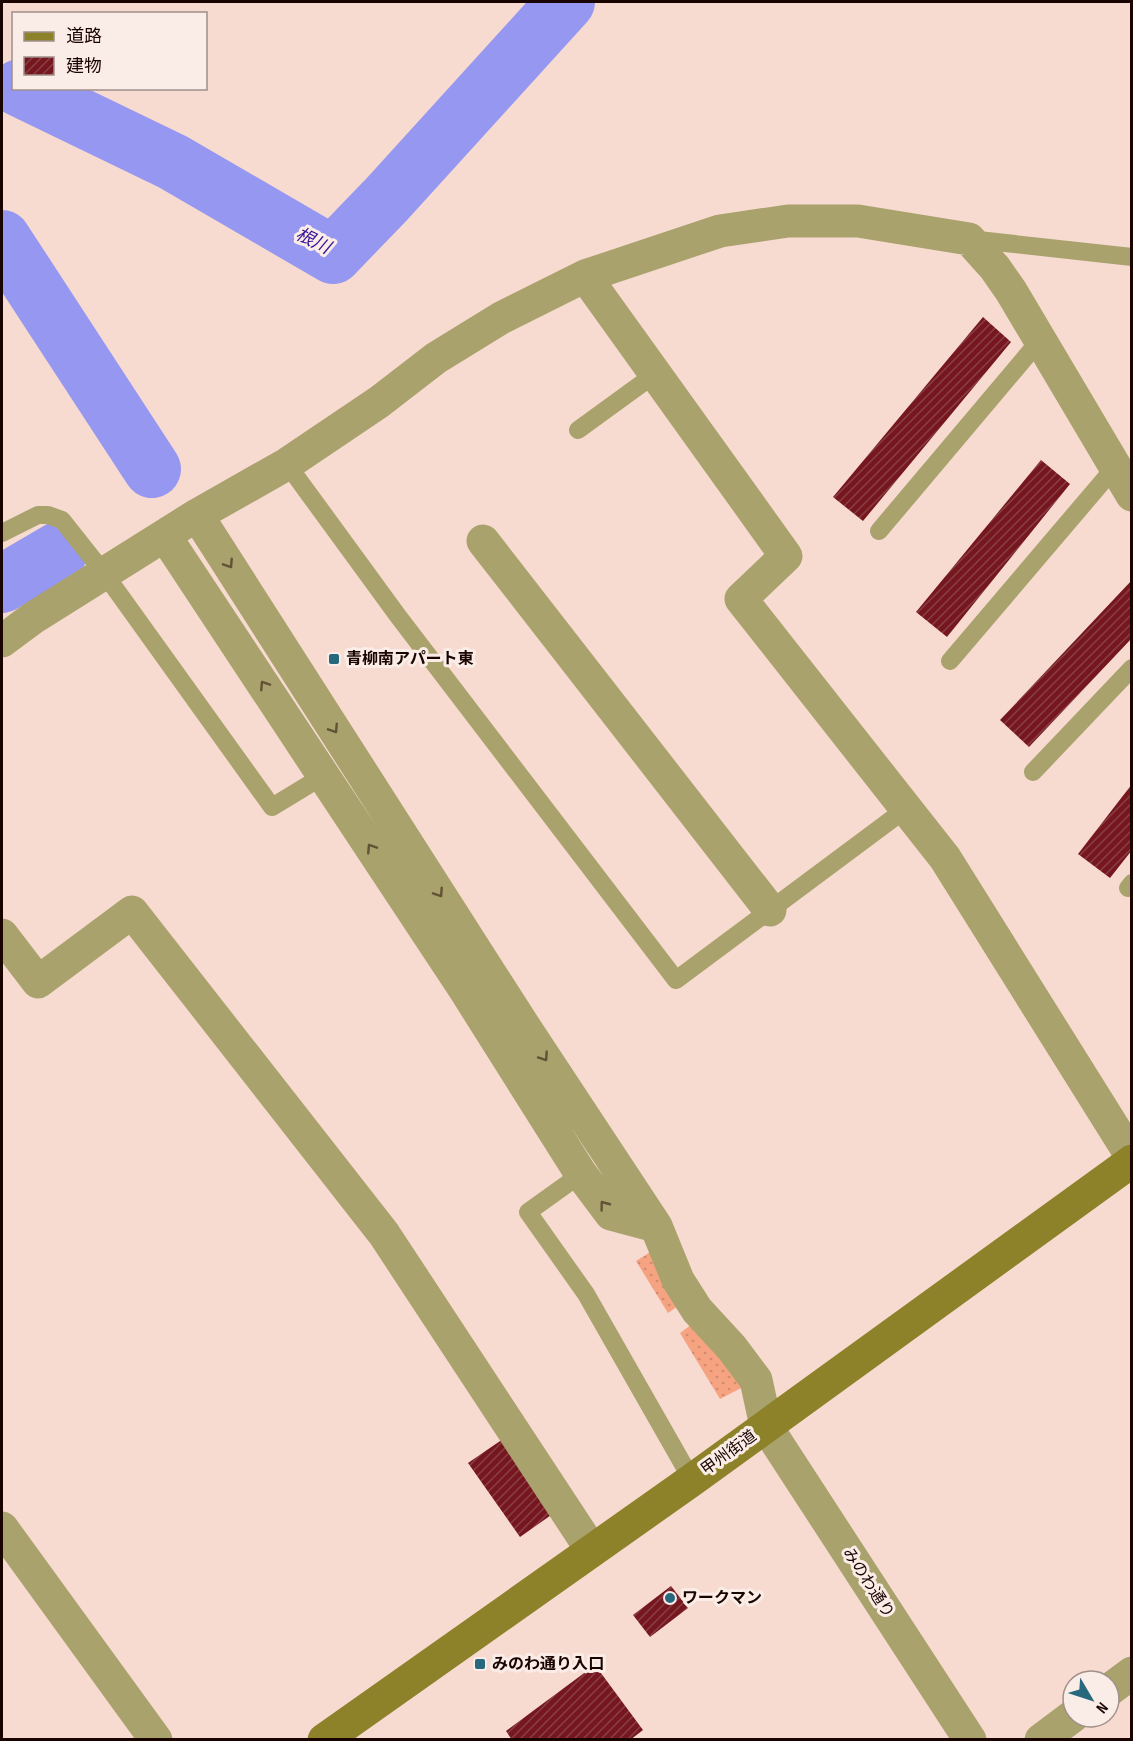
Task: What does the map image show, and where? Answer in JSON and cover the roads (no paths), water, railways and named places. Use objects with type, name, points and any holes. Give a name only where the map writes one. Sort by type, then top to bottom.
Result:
[{"type":"main road","name":"甲州街道","points":[[324,1740],[591,1549],[692,1480],[1131,1159]]},
{"type":"street","points":[[2,641],[33,618],[197,515],[287,464],[379,402],[436,358],[501,318],[585,276],[720,231],[788,221],[858,221],[969,239],[995,268],[1131,495]]},
{"type":"street","points":[[585,276],[786,555],[741,599],[945,858],[1131,1159]]},
{"type":"street","points":[[197,515],[478,982],[581,1174],[611,1214],[656,1226]]},
{"type":"street","points":[[165,536],[323,776],[478,982],[656,1226],[678,1280],[691,1300],[756,1380],[766,1426]]},
{"type":"street","points":[[483,541],[770,910]]},
{"type":"street","points":[[2,935],[38,982],[132,912],[384,1233],[591,1549]]},
{"type":"street","name":"みのわ通り","points":[[766,1426],[970,1740]]},
{"type":"street","points":[[2,1528],[156,1740]]},
{"type":"street","points":[[1041,1740],[1061,1725]]},
{"type":"lane","points":[[969,239],[1131,257]]},
{"type":"lane","points":[[879,531],[1040,340]]},
{"type":"lane","points":[[578,430],[655,374]]},
{"type":"lane","points":[[287,464],[398,616],[676,980],[907,808]]},
{"type":"lane","points":[[950,661],[1114,466]]},
{"type":"lane","points":[[2,533],[38,515],[48,514],[62,520],[104,573],[272,807],[323,776]]},
{"type":"lane","points":[[1033,772],[1131,668]]},
{"type":"lane","points":[[581,1174],[528,1212],[586,1294],[692,1480]]},
{"type":"waterway","name":"根川","points":[[24,90],[173,162],[333,255],[566,2]]},
{"type":"waterway","points":[[2,239],[152,469]]},
{"type":"waterway","points":[[2,584],[60,550]]},
{"type":"place","name":"青柳南アパート東","points":[[334,659]]},
{"type":"place","name":"ワークマン","points":[[670,1598]]},
{"type":"place","name":"みのわ通り入口","points":[[480,1664]]}]
